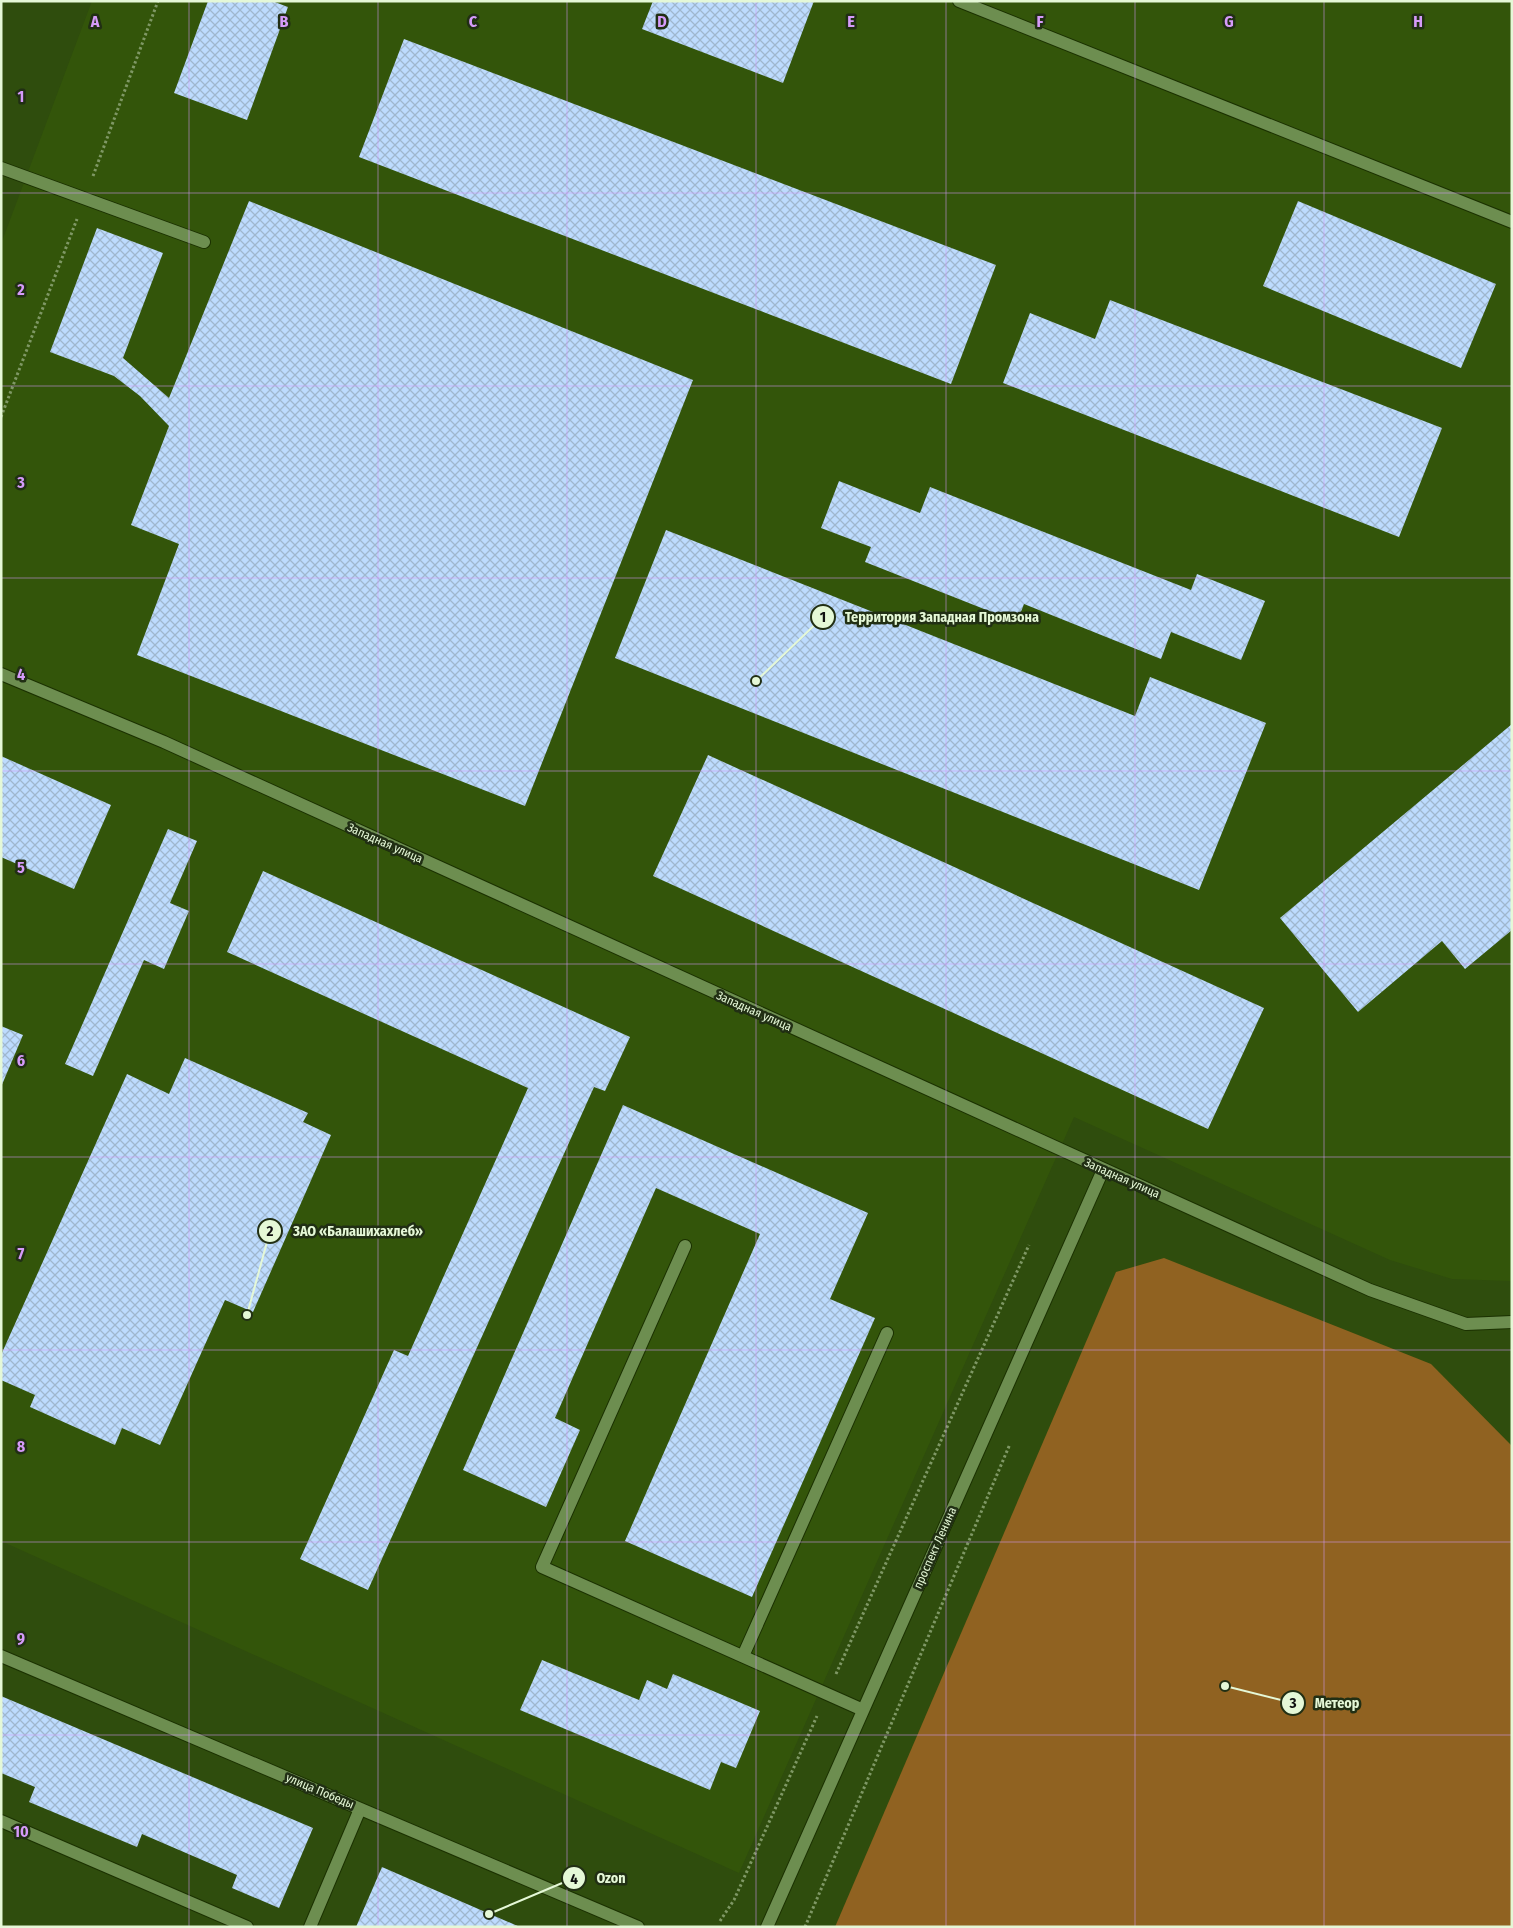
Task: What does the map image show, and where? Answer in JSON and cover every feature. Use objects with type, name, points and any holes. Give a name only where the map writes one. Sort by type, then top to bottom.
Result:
[{"type":"street","points":[[959,1],[1512,222]]},
{"type":"street","points":[[1,168],[204,242]]},
{"type":"street","name":"Западная улица","points":[[1,674],[164,742],[1370,1290],[1466,1324],[1512,1322]]},
{"type":"street","name":"проспект Ленина","points":[[767,1927],[1104,1170]]},
{"type":"street","points":[[685,1246],[542,1567],[863,1710]]},
{"type":"street","points":[[743,1656],[887,1334]]},
{"type":"street","name":"улица Победы","points":[[1,1656],[638,1927]]},
{"type":"street","points":[[310,1927],[360,1808]]},
{"type":"street","points":[[1,1821],[247,1927]]},
{"type":"path","points":[[720,1921],[734,1900],[1029,1245]]},
{"type":"path","points":[[805,1927],[1010,1444]]},
{"type":"shaded area","points":[[92,1],[1512,1],[1512,1281],[1452,1279],[1390,1260],[1074,1117],[739,1873],[1,1541],[1,244]]},
{"type":"shaded area","points":[[1164,1258],[1431,1364],[1512,1446],[1512,1927],[835,1927],[1116,1272]]},
{"type":"building","points":[[208,1],[272,1],[288,7],[247,120],[174,93]]},
{"type":"building","points":[[653,1],[814,1],[783,83],[642,29]]},
{"type":"building","points":[[404,39],[996,265],[951,384],[359,157]]},
{"type":"building","points":[[249,201],[693,380],[525,806],[137,655],[179,544],[131,525],[169,426],[140,396],[114,376],[50,352],[97,228],[163,253],[123,358],[169,398]]},
{"type":"building","points":[[1298,201],[1496,284],[1461,368],[1263,286]]},
{"type":"building","points":[[1110,300],[1442,428],[1399,537],[1003,383],[1030,313],[1095,339]]},
{"type":"building","points":[[839,481],[920,513],[930,487],[1191,590],[1197,574],[1265,601],[1241,660],[1171,632],[1161,659],[1024,604],[1017,622],[865,562],[871,547],[821,528]]},
{"type":"building","points":[[666,530],[1135,716],[1150,677],[1266,723],[1199,890],[615,658]]},
{"type":"building","points":[[1512,724],[1512,930],[1465,969],[1442,941],[1358,1012],[1280,918]]},
{"type":"building","points":[[708,755],[1264,1008],[1208,1129],[653,876]]},
{"type":"building","points":[[1,756],[111,805],[74,889],[1,857]]},
{"type":"building","points":[[168,829],[197,841],[170,903],[189,911],[164,969],[144,960],[93,1076],[65,1064]]},
{"type":"building","points":[[263,871],[630,1037],[605,1091],[594,1087],[368,1590],[300,1559],[394,1350],[408,1356],[528,1088],[227,952]]},
{"type":"building","points":[[1,1026],[23,1035],[1,1087]]},
{"type":"building","points":[[185,1058],[308,1113],[303,1122],[331,1135],[253,1312],[225,1300],[160,1445],[122,1428],[115,1445],[30,1407],[35,1395],[1,1380],[1,1355],[127,1074],[169,1094]]},
{"type":"building","points":[[623,1105],[868,1213],[830,1299],[875,1318],[752,1597],[625,1541],[760,1234],[656,1188],[555,1418],[580,1430],[546,1507],[463,1470]]},
{"type":"building","points":[[542,1660],[639,1700],[647,1680],[667,1689],[673,1674],[760,1711],[736,1768],[721,1762],[710,1790],[520,1710]]},
{"type":"building","points":[[1,1696],[313,1828],[279,1908],[232,1888],[237,1875],[142,1834],[137,1847],[29,1802],[35,1787],[1,1773]]},
{"type":"building","points":[[382,1867],[520,1927],[356,1927]]},
{"type":"place","name":"Территория Западная Промзона","points":[[756,681]]},
{"type":"place","name":"ЗАО «Балашихахлеб»","points":[[247,1315]]},
{"type":"place","name":"Метеор","points":[[1225,1686]]},
{"type":"place","name":"Ozon","points":[[489,1914]]}]
